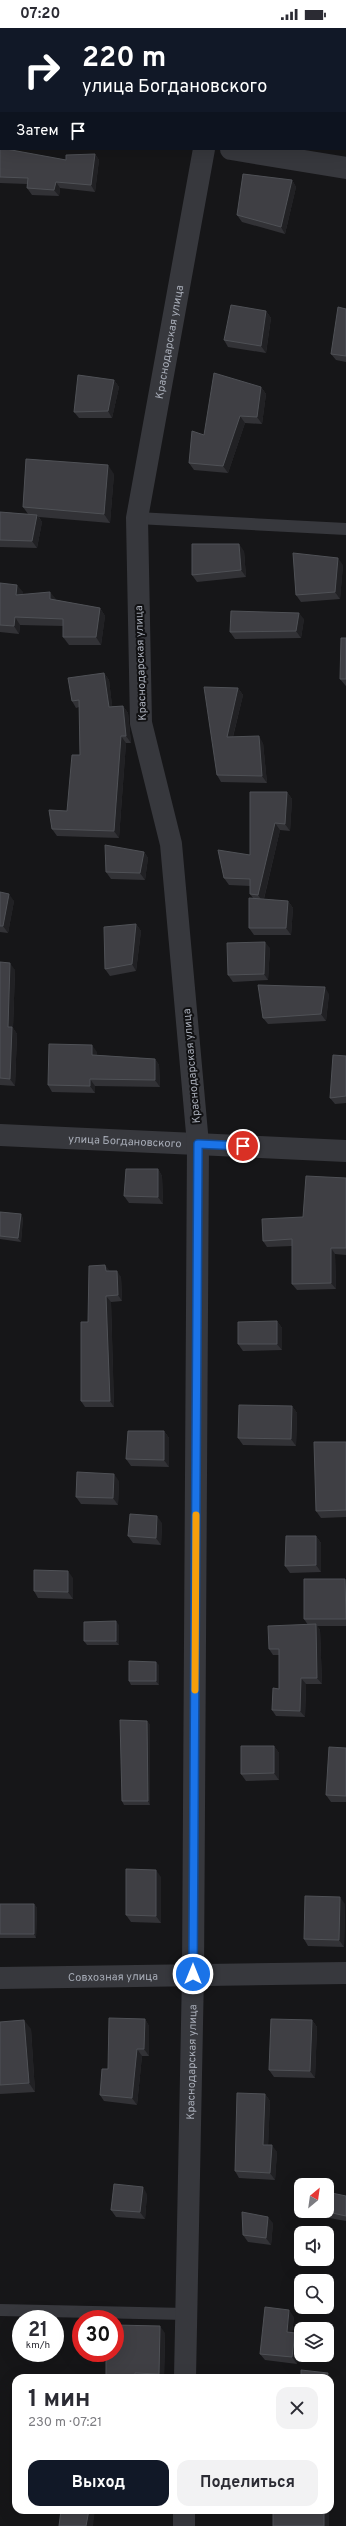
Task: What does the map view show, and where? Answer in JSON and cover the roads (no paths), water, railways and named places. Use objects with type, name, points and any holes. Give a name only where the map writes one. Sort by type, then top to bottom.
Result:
[{"type":"street","name":"Краснодарская улица","points":[[185,2374],[193,1974],[198,1144],[171,844],[141,723],[136,518],[204,150]]},
{"type":"street","points":[[237,150],[346,168]]},
{"type":"street","name":"улица Богдановского","points":[[0,1135],[346,1151]]},
{"type":"street","name":"Совхозная улица","points":[[0,1978],[193,1974],[346,1973]]},
{"type":"street","points":[[184,2514],[184,2526]]},
{"type":"lane","points":[[136,518],[346,529]]},
{"type":"lane","points":[[0,2310],[186,2314]]}]
